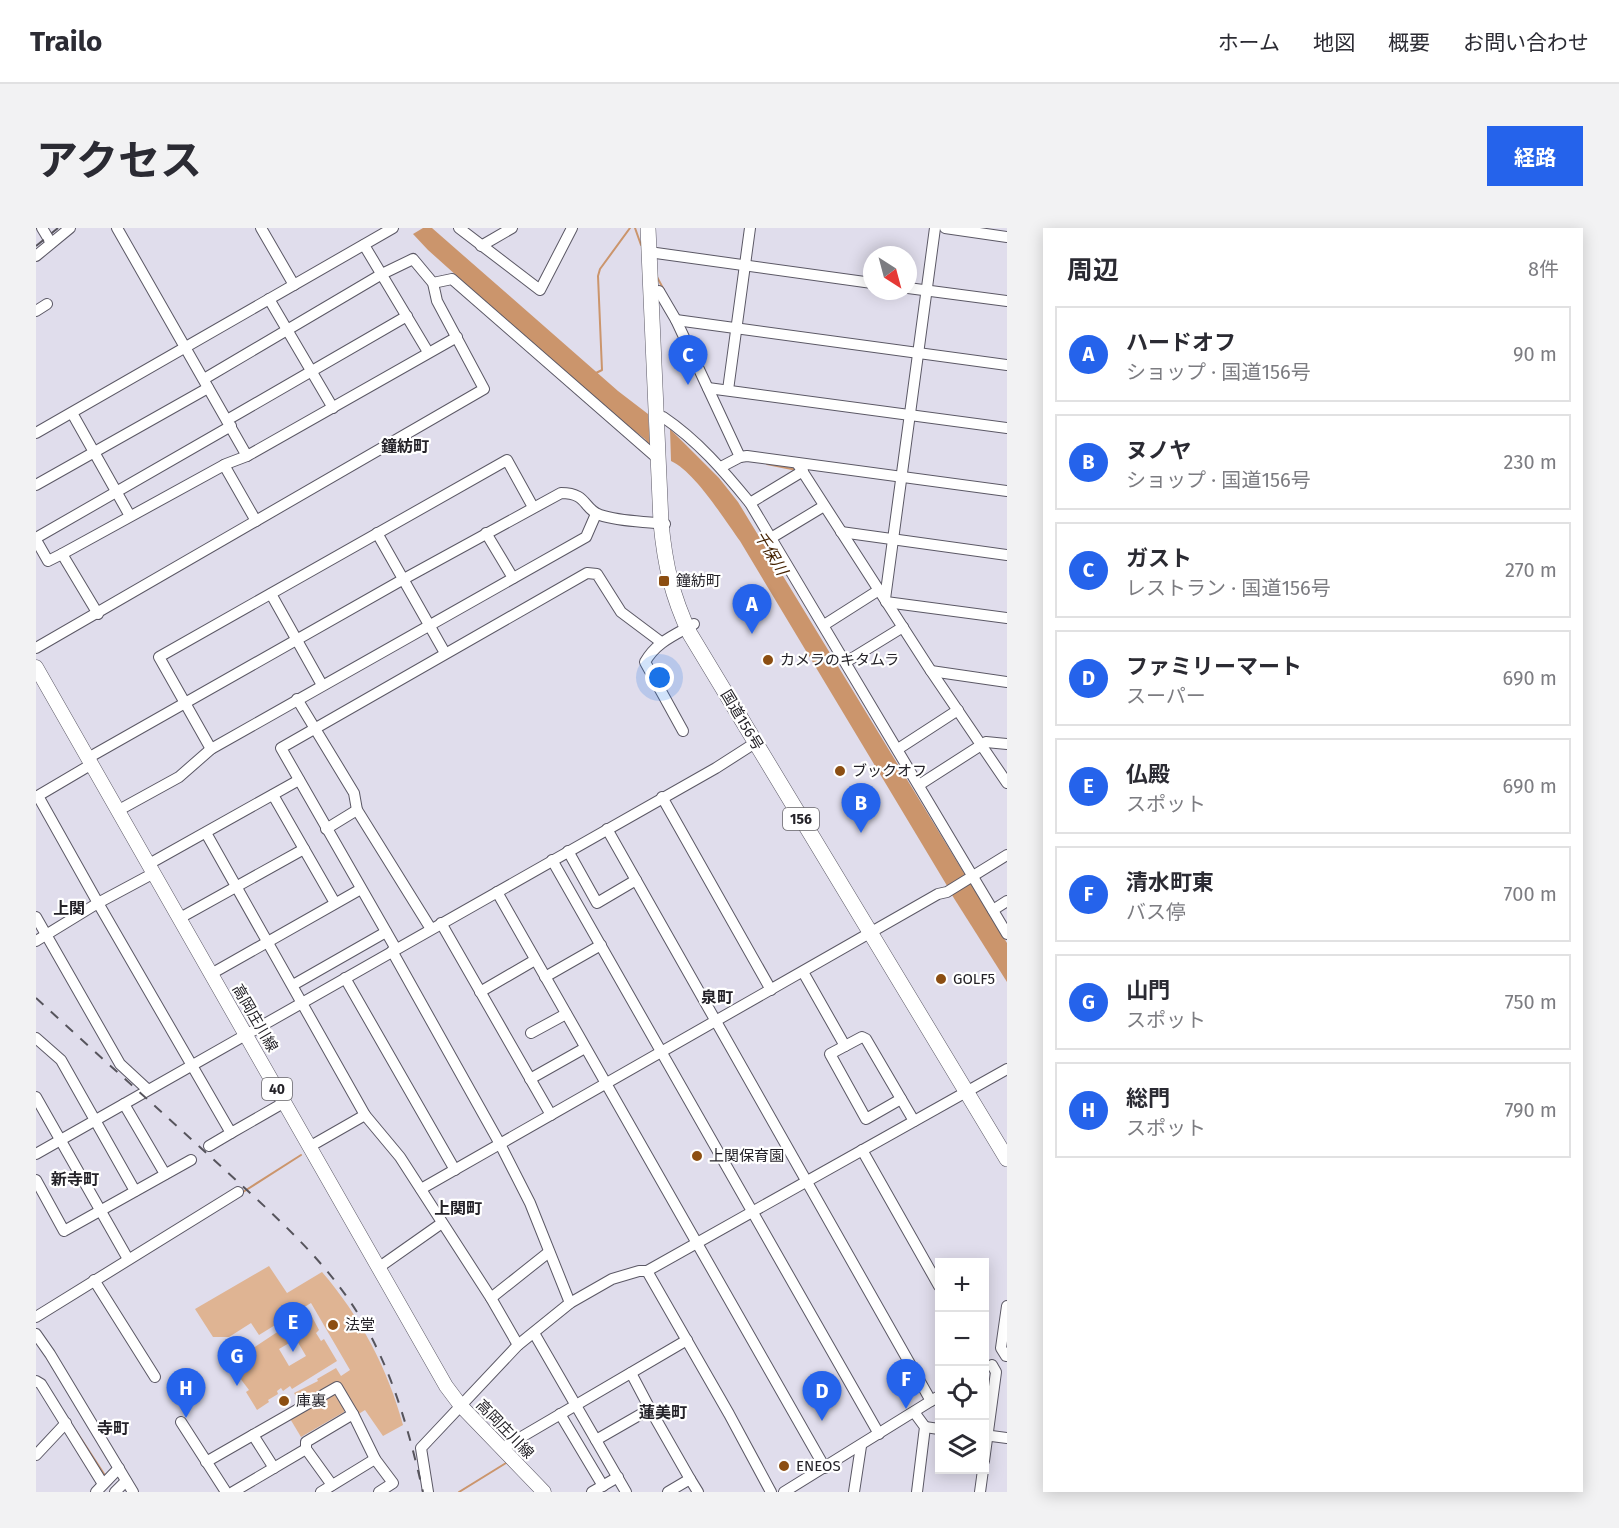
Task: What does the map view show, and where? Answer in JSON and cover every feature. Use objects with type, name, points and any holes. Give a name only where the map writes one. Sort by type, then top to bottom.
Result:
[{"type":"highway","name":"国道156号","points":[[648,228],[660,418]]},
{"type":"highway","name":"国道156号","points":[[655,228],[659,291],[660,456],[664,558],[669,584],[755,743],[1007,1145]]},
{"type":"highway","name":"国道156号","points":[[690,626],[873,931]]},
{"type":"highway","name":"国道156号","points":[[970,1089],[1007,1158]]},
{"type":"main road","name":"高岡庄川線","points":[[36,667],[446,1386],[461,1406],[544,1492]]},
{"type":"street","points":[[42,228],[51,243]]},
{"type":"street","points":[[36,256],[70,228]]},
{"type":"street","points":[[117,228],[247,456]]},
{"type":"street","points":[[261,228],[294,285]]},
{"type":"street","points":[[459,228],[540,290],[572,228]]},
{"type":"street","points":[[481,246],[512,228]]},
{"type":"street","points":[[728,390],[750,228]]},
{"type":"street","points":[[884,597],[935,228]]},
{"type":"street","points":[[945,228],[1007,237]]},
{"type":"street","points":[[36,434],[388,230]]},
{"type":"street","points":[[364,245],[428,352]]},
{"type":"street","points":[[656,254],[863,282]]},
{"type":"street","points":[[36,485],[94,453],[288,330],[382,274],[413,259],[433,283],[437,301],[484,389],[36,648]]},
{"type":"street","points":[[433,283],[452,279],[660,456]]},
{"type":"street","points":[[917,289],[1007,301]]},
{"type":"street","points":[[659,291],[676,320],[740,457]]},
{"type":"street","points":[[269,298],[333,408]]},
{"type":"street","points":[[36,311],[47,304]]},
{"type":"street","points":[[407,315],[311,369],[229,423],[36,539],[39,552],[48,561],[62,554],[224,465],[247,456],[457,337]]},
{"type":"street","points":[[676,320],[1007,365]]},
{"type":"street","points":[[708,388],[1007,428]]},
{"type":"street","points":[[72,413],[130,516]]},
{"type":"street","points":[[660,418],[678,427],[721,467],[750,503],[898,749],[971,878],[1007,934]]},
{"type":"street","points":[[721,467],[740,457],[747,456],[800,467],[1007,491]]},
{"type":"street","points":[[211,749],[159,657],[507,460],[532,507]]},
{"type":"street","points":[[224,465],[256,521]]},
{"type":"street","points":[[750,503],[800,467]]},
{"type":"street","points":[[800,467],[931,671],[1007,783]]},
{"type":"street","points":[[231,1133],[37,796],[89,761],[185,703],[561,492],[573,493],[583,499],[596,514],[619,520],[664,524]]},
{"type":"street","points":[[771,538],[824,506]]},
{"type":"street","points":[[118,810],[179,777],[211,749],[586,537],[596,514]]},
{"type":"street","points":[[842,532],[1007,555]]},
{"type":"street","points":[[377,533],[445,653]]},
{"type":"street","points":[[486,533],[513,578]]},
{"type":"street","points":[[62,554],[98,614]]},
{"type":"street","points":[[570,1304],[530,1203],[500,1144],[386,932],[281,748],[587,573],[597,574],[621,612],[661,642]]},
{"type":"street","points":[[271,594],[322,685]]},
{"type":"street","points":[[824,625],[884,597],[1007,618]]},
{"type":"street","points":[[683,731],[645,662],[661,642],[690,626]]},
{"type":"street","points":[[846,662],[903,627]]},
{"type":"street","points":[[931,671],[1007,682]]},
{"type":"street","points":[[297,699],[354,793],[357,810],[431,929]]},
{"type":"street","points":[[898,749],[958,710]]},
{"type":"street","points":[[919,785],[986,742],[1007,744]]},
{"type":"street","points":[[36,1154],[190,1064],[716,768],[755,743]]},
{"type":"street","points":[[36,941],[206,833],[299,780]]},
{"type":"street","points":[[273,795],[335,903]]},
{"type":"street","points":[[662,797],[771,990]]},
{"type":"street","points":[[326,829],[357,810]]},
{"type":"street","points":[[607,829],[807,1182],[935,1399],[789,1491]]},
{"type":"street","points":[[206,833],[365,1115],[400,1157],[492,1298],[518,1345]]},
{"type":"street","points":[[180,918],[304,849]]},
{"type":"street","points":[[568,851],[597,903],[636,880]]},
{"type":"street","points":[[421,1189],[938,894],[947,892],[1007,855]]},
{"type":"street","points":[[552,860],[879,1434]]},
{"type":"street","points":[[211,974],[361,889]]},
{"type":"street","points":[[497,892],[825,1468]]},
{"type":"street","points":[[993,910],[1007,901]]},
{"type":"street","points":[[36,917],[120,1064],[147,1089]]},
{"type":"street","points":[[441,923],[551,1115]]},
{"type":"street","points":[[293,986],[386,932]]},
{"type":"street","points":[[545,977],[601,945]]},
{"type":"street","points":[[480,992],[536,960]]},
{"type":"street","points":[[803,972],[844,1046]]},
{"type":"street","points":[[345,978],[455,1170]]},
{"type":"street","points":[[531,1033],[566,1014]]},
{"type":"street","points":[[901,1099],[866,1119],[830,1054],[862,1037],[866,1039],[914,1121]]},
{"type":"street","points":[[36,1038],[61,1060],[135,1191]]},
{"type":"street","points":[[530,1079],[585,1048]]},
{"type":"street","points":[[428,1492],[421,1448],[518,1345],[570,1304],[612,1279],[639,1270],[647,1271],[1007,1069]]},
{"type":"street","points":[[36,1097],[128,1259]]},
{"type":"street","points":[[208,1146],[285,1102]]},
{"type":"street","points":[[124,1104],[165,1174]]},
{"type":"street","points":[[309,1147],[365,1115]]},
{"type":"street","points":[[862,1150],[935,1279]]},
{"type":"street","points":[[36,1180],[64,1231],[191,1160]]},
{"type":"street","points":[[36,1317],[238,1192]]},
{"type":"street","points":[[378,1268],[442,1223]]},
{"type":"street","points":[[492,1298],[549,1252]]},
{"type":"street","points":[[647,1271],[771,1492]]},
{"type":"street","points":[[94,1280],[155,1377]]},
{"type":"street","points":[[989,1366],[1006,1356],[1001,1348],[1007,1306]]},
{"type":"street","points":[[534,1333],[626,1492]]},
{"type":"street","points":[[36,1334],[133,1492]]},
{"type":"street","points":[[501,1449],[687,1340]]},
{"type":"street","points":[[989,1368],[996,1372],[989,1416]]},
{"type":"street","points":[[631,1373],[698,1492]]},
{"type":"street","points":[[36,1381],[41,1384],[66,1423],[100,1488],[119,1468]]},
{"type":"street","points":[[206,1462],[337,1387],[375,1459],[393,1484],[379,1492]]},
{"type":"street","points":[[596,1440],[650,1409]]},
{"type":"street","points":[[914,1412],[925,1427],[917,1492]]},
{"type":"street","points":[[332,1485],[306,1449],[306,1442],[353,1414]]},
{"type":"street","points":[[561,1414],[603,1486]]},
{"type":"street","points":[[181,1422],[226,1492]]},
{"type":"street","points":[[36,1455],[66,1423]]},
{"type":"street","points":[[925,1427],[935,1428]]},
{"type":"street","points":[[253,1435],[274,1468]]},
{"type":"street","points":[[989,1435],[1007,1438]]},
{"type":"street","points":[[854,1492],[861,1446]]},
{"type":"street","points":[[233,1492],[306,1449]]},
{"type":"street","points":[[321,1492],[375,1459]]},
{"type":"street","points":[[980,1492],[982,1474]]},
{"type":"street","points":[[592,1492],[618,1477]]},
{"type":"street","points":[[668,1492],[690,1479]]},
{"type":"street","points":[[115,1492],[126,1481]]},
{"type":"shaded area","points":[[423,228],[432,228],[618,391],[648,414],[650,446],[645,439],[604,408],[428,250],[413,234]]},
{"type":"shaded area","points":[[670,429],[719,478],[738,502],[967,878],[949,889],[740,541],[699,485],[671,461]]},
{"type":"shaded area","points":[[969,881],[1007,943],[1007,982],[950,892]]},
{"type":"shaded area","points":[[269,1266],[287,1293],[322,1272],[349,1307],[371,1344],[397,1404],[403,1425],[383,1436],[365,1410],[357,1415],[338,1384],[301,1403],[294,1393],[318,1381],[317,1379],[336,1368],[341,1376],[350,1370],[311,1303],[259,1335],[251,1323],[229,1337],[213,1337],[195,1309]]},
{"type":"shaded area","points":[[309,1311],[319,1330],[316,1333],[321,1341],[324,1339],[337,1361],[292,1389],[290,1386],[283,1391],[281,1388],[277,1391],[278,1394],[257,1410],[246,1392],[249,1390],[227,1361],[239,1354],[241,1356]],"holes":[[[296,1339],[306,1356],[289,1366],[279,1349]]]},
{"type":"shaded area","points":[[335,1395],[342,1402],[344,1412],[301,1437],[289,1417],[327,1396]]},
{"type":"waterway","points":[[596,373],[602,370],[598,276],[600,269],[630,228]]},
{"type":"waterway","points":[[635,228],[641,245]]},
{"type":"waterway","points":[[657,277],[664,290]]},
{"type":"waterway","points":[[767,464],[797,470]]},
{"type":"waterway","points":[[243,1192],[301,1155]]},
{"type":"waterway","points":[[76,1431],[106,1477]]},
{"type":"waterway","points":[[459,1492],[506,1463]]},
{"type":"railway","points":[[36,246],[58,228]]},
{"type":"railway","points":[[36,998],[264,1206],[320,1263],[337,1284],[367,1329],[386,1368],[407,1429],[423,1492]]},
{"type":"place","name":"ガスト","points":[[688,385]]},
{"type":"place","name":"鐘紡町","points":[[664,581]]},
{"type":"place","name":"ハードオフ","points":[[752,634]]},
{"type":"place","name":"カメラのキタムラ","points":[[768,660]]},
{"type":"place","name":"ブックオフ","points":[[840,771]]},
{"type":"place","name":"ヌノヤ","points":[[861,833]]},
{"type":"place","name":"GOLF5","points":[[941,979]]},
{"type":"place","name":"上関保育園","points":[[697,1156]]},
{"type":"place","name":"法堂","points":[[333,1325]]},
{"type":"place","name":"仏殿","points":[[293,1352]]},
{"type":"place","name":"山門","points":[[237,1386]]},
{"type":"place","name":"庫裏","points":[[284,1401]]},
{"type":"place","name":"清水町東","points":[[906,1409]]},
{"type":"place","name":"総門","points":[[186,1418]]},
{"type":"place","name":"ファミリーマート","points":[[822,1421]]},
{"type":"place","name":"ENEOS","points":[[784,1466]]},
{"type":"district","name":"鐘紡町","points":[[405,446]]},
{"type":"district","name":"上関","points":[[69,908]]},
{"type":"district","name":"泉町","points":[[717,997]]},
{"type":"district","name":"新寺町","points":[[75,1179]]},
{"type":"district","name":"上関町","points":[[458,1208]]},
{"type":"district","name":"蓮美町","points":[[663,1412]]},
{"type":"district","name":"寺町","points":[[113,1428]]},
{"type":"water label","name":"千保川","points":[[771,553]]}]
